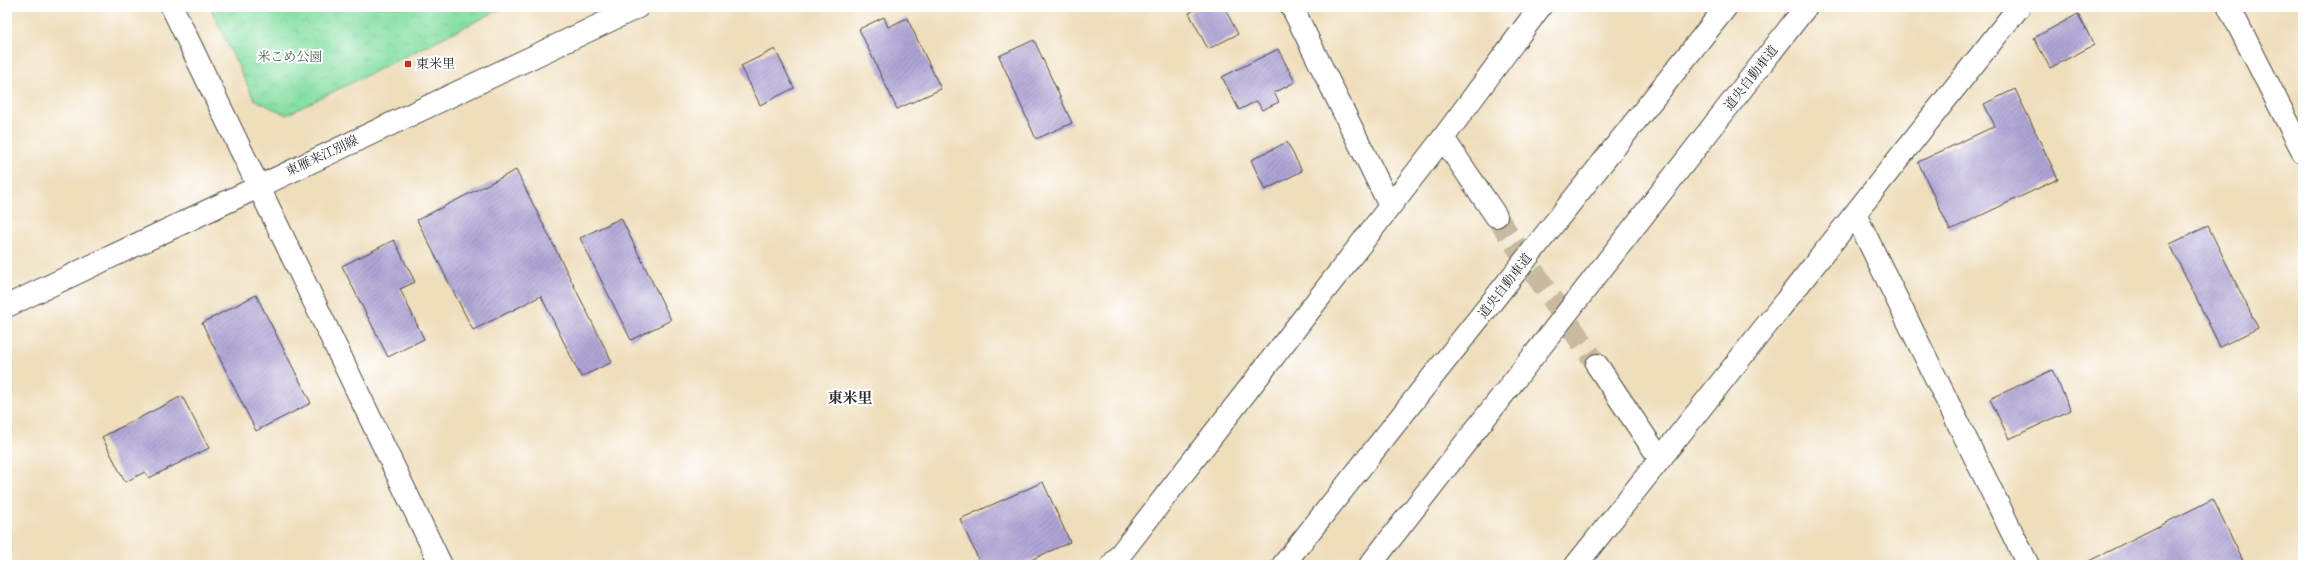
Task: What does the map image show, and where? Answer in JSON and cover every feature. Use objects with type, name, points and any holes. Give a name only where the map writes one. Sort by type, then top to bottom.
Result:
[{"type":"main road","points":[[172,7],[441,565]]},
{"type":"main road","name":"東雁来江別線","points":[[7,306],[257,186],[638,7]]},
{"type":"main road","points":[[1292,7],[1390,206]]},
{"type":"main road","points":[[1112,565],[1443,138],[1540,7]]},
{"type":"main road","name":"道央自動車道","points":[[1283,565],[1726,7]]},
{"type":"main road","name":"道央自動車道","points":[[1370,565],[1806,7]]},
{"type":"main road","points":[[1576,565],[2019,7]]},
{"type":"main road","points":[[2229,7],[2303,152]]},
{"type":"main road","points":[[1443,138],[1496,216]]},
{"type":"main road","points":[[1855,214],[2028,565]]},
{"type":"main road","points":[[1597,365],[1660,459]]},
{"type":"green space","name":"米こめ公園","points":[[210,7],[505,7],[286,115],[254,99]]},
{"type":"building","points":[[1201,7],[1224,7],[1238,34],[1208,49],[1189,13]]},
{"type":"building","points":[[2078,14],[2094,45],[2050,68],[2034,38]]},
{"type":"building","points":[[884,17],[888,27],[907,18],[941,89],[897,109],[859,29]]},
{"type":"building","points":[[1034,40],[1072,123],[1036,139],[999,56]]},
{"type":"building","points":[[775,49],[794,88],[760,105],[741,66]]},
{"type":"building","points":[[1278,49],[1295,82],[1274,93],[1279,102],[1262,110],[1257,101],[1239,110],[1222,77]]},
{"type":"building","points":[[2015,89],[2058,179],[1950,230],[1918,162],[1995,126],[1984,104]]},
{"type":"building","points":[[1287,142],[1302,171],[1265,190],[1251,160]]},
{"type":"building","points":[[516,170],[612,362],[581,377],[541,296],[473,330],[417,220]]},
{"type":"building","points":[[621,218],[671,320],[631,340],[580,238]]},
{"type":"building","points":[[2208,226],[2258,328],[2220,347],[2170,244]]},
{"type":"building","points":[[394,240],[415,282],[400,289],[424,339],[388,357],[342,266]]},
{"type":"building","points":[[256,295],[311,403],[256,431],[202,323]]},
{"type":"building","points":[[2052,370],[2071,410],[2009,439],[1990,399]]},
{"type":"building","points":[[182,396],[209,448],[149,478],[145,472],[125,482],[102,437]]},
{"type":"building","points":[[1043,482],[1070,542],[1020,565],[981,565],[960,519]]},
{"type":"building","points":[[2213,499],[2245,565],[2081,565]]},
{"type":"tunnel","points":[[1496,216],[1597,365]]},
{"type":"place","name":"東米里","points":[[408,64]]},
{"type":"district","name":"東米里","points":[[850,398]]}]
